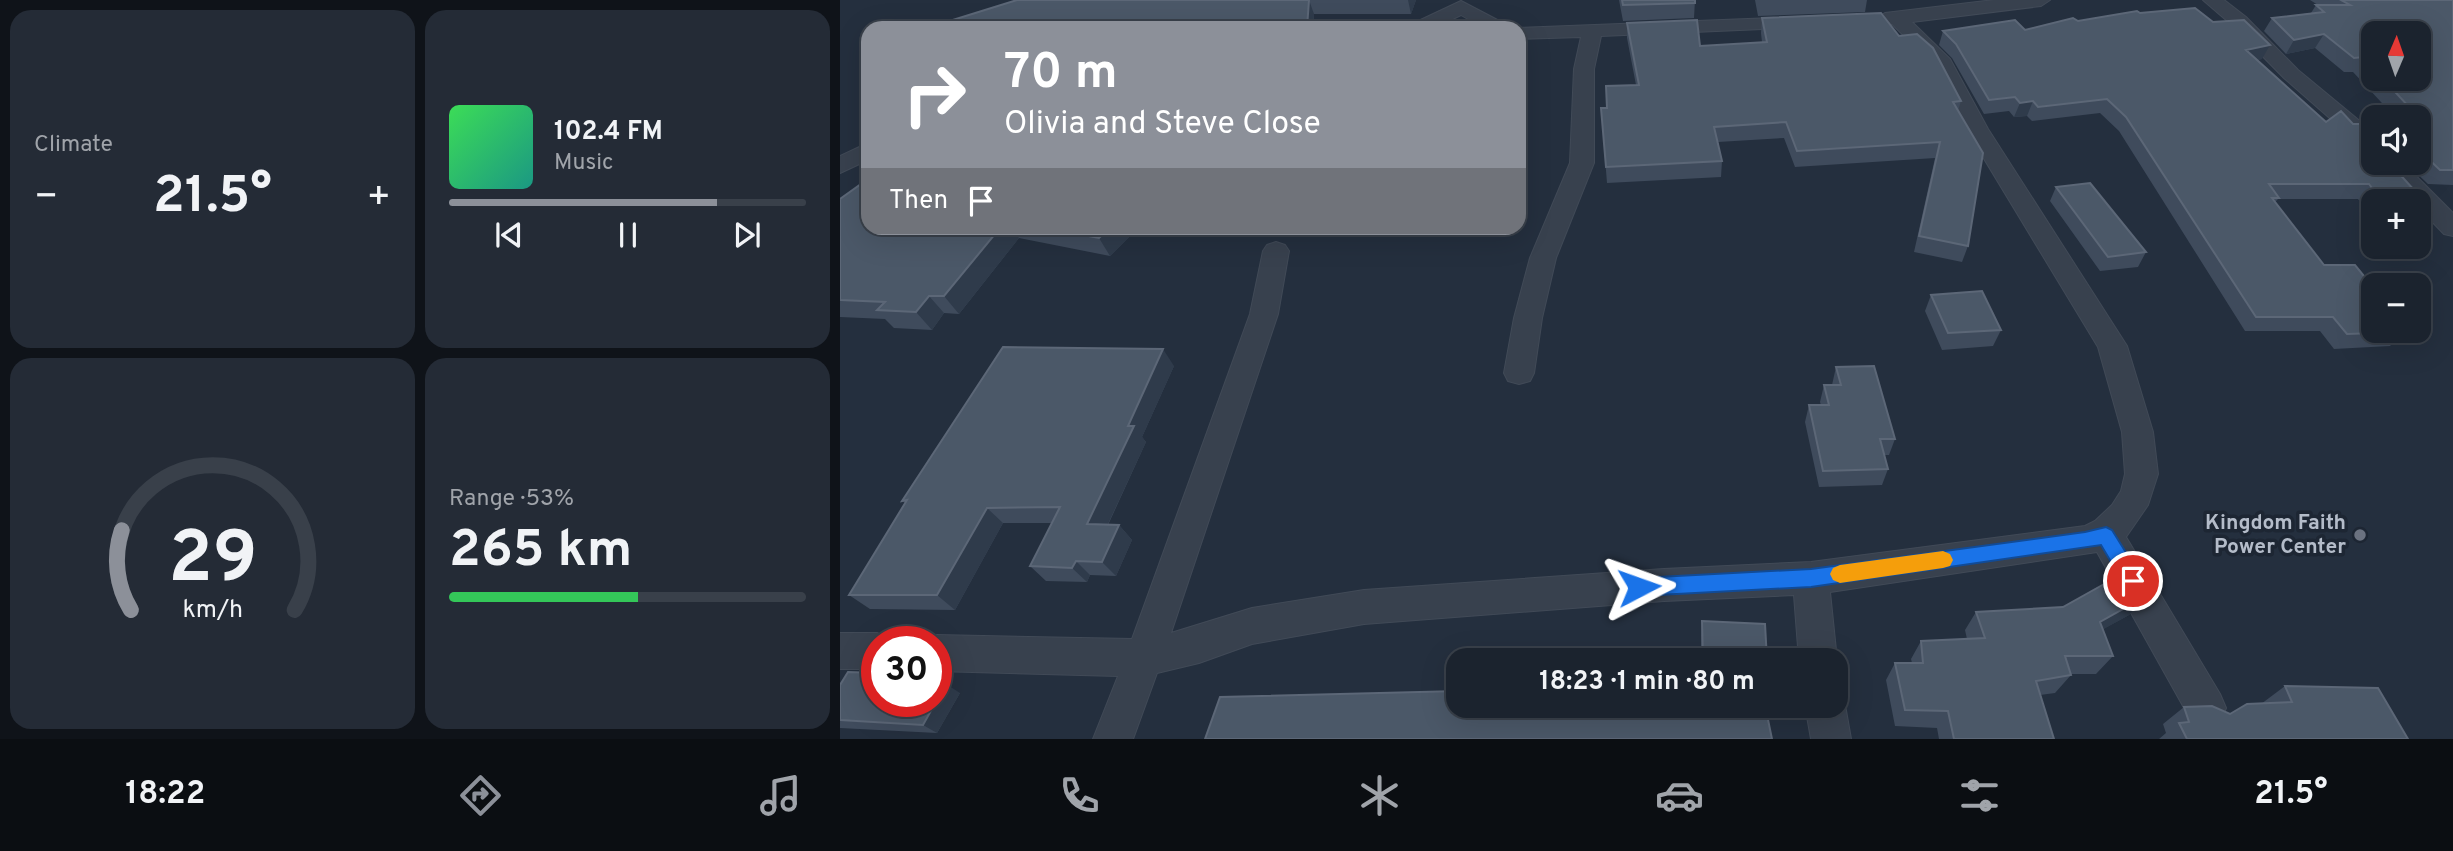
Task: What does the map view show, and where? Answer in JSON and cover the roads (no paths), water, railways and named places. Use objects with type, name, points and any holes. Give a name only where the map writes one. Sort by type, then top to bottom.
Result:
[{"type":"street","points":[[952,653],[1144,658],[1199,645],[1252,626],[1364,607],[1664,585],[1811,578],[2085,541],[2106,535],[2136,500],[2143,446],[2115,367],[2112,346],[1977,129],[1940,59],[1884,19],[1961,4],[2041,0]]},
{"type":"street","points":[[2212,0],[2239,22],[2291,74],[2361,134]]},
{"type":"street","points":[[1431,21],[1461,4],[1487,21]]},
{"type":"street","points":[[1526,33],[1814,22]]},
{"type":"street","points":[[1519,373],[1528,318],[1543,258],[1582,163],[1584,69],[1592,32]]},
{"type":"street","points":[[840,166],[861,154]]},
{"type":"street","points":[[2402,175],[2453,228]]},
{"type":"street","points":[[1113,739],[1264,314],[1276,251]]},
{"type":"street","points":[[2106,535],[2206,708]]},
{"type":"street","points":[[1811,578],[1817,648]]},
{"type":"street","points":[[840,651],[861,651]]},
{"type":"street","points":[[1827,718],[1831,739]]},
{"type":"place","name":"Kingdom Faith Power Center","points":[[2360,535]]}]
